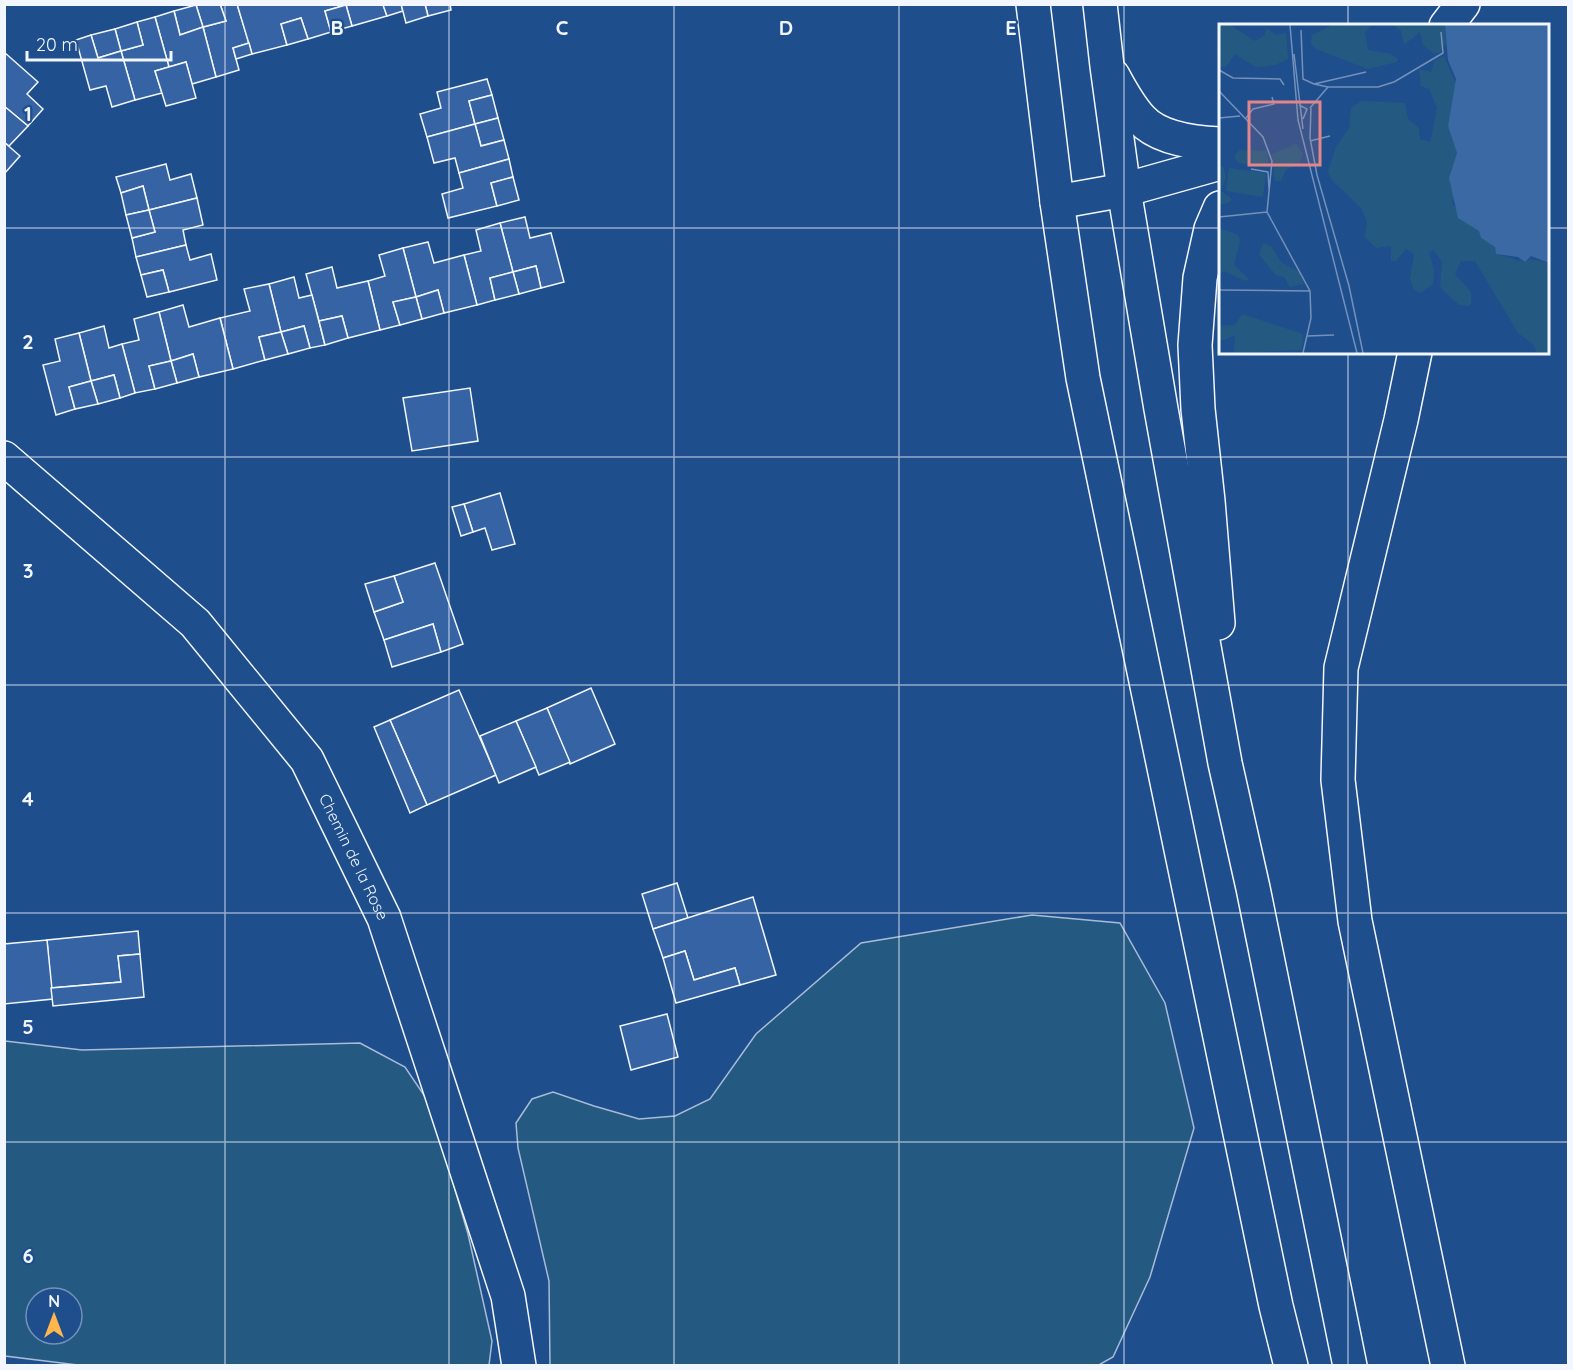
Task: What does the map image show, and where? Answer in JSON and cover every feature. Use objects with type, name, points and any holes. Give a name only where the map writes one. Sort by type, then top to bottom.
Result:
[{"type":"main road","points":[[1033,4],[1057,202],[1083,378],[1276,1306],[1291,1365]]},
{"type":"main road","points":[[1100,4],[1124,190],[1225,763],[1253,888],[1350,1365]]},
{"type":"main road","points":[[1448,24],[1463,4]]},
{"type":"main road","points":[[1107,66],[1128,103],[1143,122],[1174,138],[1219,144]]},
{"type":"main road","points":[[1057,202],[1124,190],[1219,164]]},
{"type":"main road","points":[[1219,212],[1211,229],[1200,278],[1194,345],[1198,409],[1216,585],[1225,763]]},
{"type":"main road","points":[[1414,354],[1401,420],[1341,668],[1338,780],[1355,921],[1448,1365]]},
{"type":"main road","name":"Chemin de la Rose","points":[[4,458],[195,623],[307,760],[384,918],[508,1296],[519,1365]]},
{"type":"shaded area","points":[[1032,915],[1120,923],[1165,1003],[1194,1128],[1150,1277],[1113,1357],[1097,1366],[550,1365],[549,1281],[518,1148],[516,1123],[532,1099],[553,1092],[639,1119],[675,1116],[710,1099],[756,1034],[861,943]]},
{"type":"shaded area","points":[[5,1041],[82,1050],[360,1043],[405,1067],[430,1104],[468,1234],[492,1341],[489,1365],[86,1366],[5,1356]]},
{"type":"building","points":[[220,4],[237,4],[249,43],[233,48],[239,70],[216,77],[203,27],[226,21]]},
{"type":"building","points":[[220,4],[226,21],[203,27],[196,5]]},
{"type":"building","points":[[237,4],[383,4],[387,16],[352,26],[346,5],[325,11],[331,32],[308,39],[301,18],[281,24],[287,45],[252,54]]},
{"type":"building","points":[[401,4],[403,11],[387,16],[383,5]]},
{"type":"building","points":[[401,4],[425,4],[428,16],[406,23]]},
{"type":"building","points":[[425,4],[450,4],[451,10],[428,16]]},
{"type":"building","points":[[196,5],[203,27],[180,35],[174,11]]},
{"type":"building","points":[[346,5],[352,26],[331,32],[325,11]]},
{"type":"building","points":[[174,11],[180,35],[203,27],[216,77],[192,84],[186,62],[169,67],[155,17]]},
{"type":"building","points":[[155,17],[169,67],[155,71],[162,93],[135,100],[121,51],[143,45],[137,22]]},
{"type":"building","points":[[301,18],[308,39],[287,45],[281,24]]},
{"type":"building","points":[[137,22],[143,45],[121,51],[115,29]]},
{"type":"building","points":[[115,29],[121,51],[98,58],[91,35]]},
{"type":"building","points":[[91,35],[98,58],[121,51],[135,100],[112,107],[106,86],[90,90],[76,40]]},
{"type":"building","points":[[249,43],[252,54],[236,59],[233,48]]},
{"type":"building","points":[[4,52],[38,82],[27,94],[43,109],[28,126],[4,106]]},
{"type":"building","points":[[186,62],[196,98],[166,106],[155,71]]},
{"type":"building","points":[[487,79],[492,95],[469,101],[475,124],[427,137],[420,114],[441,108],[437,92]]},
{"type":"building","points":[[492,95],[498,118],[475,124],[469,101]]},
{"type":"building","points":[[4,106],[28,126],[9,146],[4,142]]},
{"type":"building","points":[[498,118],[504,140],[481,146],[475,124]]},
{"type":"building","points":[[475,124],[481,146],[504,140],[509,159],[459,173],[455,158],[434,163],[427,137]]},
{"type":"building","points":[[4,142],[20,156],[4,174]]},
{"type":"building","points":[[509,159],[513,177],[491,183],[497,206],[448,218],[442,194],[463,188],[459,173]]},
{"type":"building","points":[[166,164],[170,180],[191,174],[197,198],[149,210],[143,186],[121,193],[116,177]]},
{"type":"building","points":[[513,177],[519,200],[497,206],[491,183]]},
{"type":"building","points":[[143,186],[149,210],[126,215],[121,193]]},
{"type":"building","points":[[197,198],[203,225],[183,230],[186,245],[136,257],[132,238],[155,232],[149,210]]},
{"type":"building","points":[[149,210],[155,232],[132,238],[126,215]]},
{"type":"building","points":[[525,217],[530,238],[551,233],[564,282],[541,288],[536,266],[513,272],[500,223]]},
{"type":"building","points":[[500,223],[513,272],[490,278],[495,300],[477,305],[464,255],[481,251],[476,230]]},
{"type":"building","points":[[428,242],[434,263],[464,255],[477,305],[444,313],[438,290],[416,297],[403,248]]},
{"type":"building","points":[[186,245],[190,260],[211,254],[217,280],[169,292],[163,270],[141,275],[136,257]]},
{"type":"building","points":[[403,248],[416,297],[393,302],[400,325],[380,330],[368,281],[385,276],[379,255]]},
{"type":"building","points":[[536,266],[541,288],[519,294],[513,272]]},
{"type":"building","points":[[332,267],[337,288],[368,281],[380,330],[348,338],[342,316],[319,321],[306,274]]},
{"type":"building","points":[[163,270],[169,292],[147,297],[141,275]]},
{"type":"building","points":[[513,272],[519,294],[495,300],[490,278]]},
{"type":"building","points":[[294,277],[299,298],[312,295],[325,345],[310,348],[304,326],[281,332],[269,284]]},
{"type":"building","points":[[269,284],[281,332],[259,337],[265,360],[233,369],[220,318],[250,311],[244,289]]},
{"type":"building","points":[[438,290],[444,313],[422,319],[416,297]]},
{"type":"building","points":[[416,297],[422,319],[400,325],[393,302]]},
{"type":"building","points":[[183,305],[189,327],[220,318],[233,369],[199,377],[193,354],[171,361],[159,312]]},
{"type":"building","points":[[159,312],[171,361],[149,366],[155,389],[135,393],[122,344],[139,340],[134,319]]},
{"type":"building","points":[[342,316],[348,338],[325,345],[319,321]]},
{"type":"building","points":[[104,326],[109,348],[122,344],[135,393],[120,398],[114,375],[91,381],[79,333]]},
{"type":"building","points":[[304,326],[310,348],[288,354],[281,332]]},
{"type":"building","points":[[281,332],[288,354],[265,360],[259,337]]},
{"type":"building","points":[[79,333],[91,381],[69,387],[75,409],[56,415],[43,365],[60,361],[55,339]]},
{"type":"building","points":[[193,354],[199,377],[177,383],[171,361]]},
{"type":"building","points":[[171,361],[177,383],[155,389],[149,366]]},
{"type":"building","points":[[114,375],[120,398],[98,404],[91,381]]},
{"type":"building","points":[[91,381],[98,404],[75,409],[69,387]]},
{"type":"building","points":[[470,388],[478,441],[412,451],[403,398]]},
{"type":"building","points":[[500,493],[515,544],[492,550],[485,528],[473,532],[464,504]]},
{"type":"building","points":[[464,504],[473,532],[461,536],[452,507]]},
{"type":"building","points":[[435,563],[463,644],[441,652],[433,624],[384,640],[374,612],[403,602],[394,576]]},
{"type":"building","points":[[394,576],[403,602],[374,612],[365,584]]},
{"type":"building","points":[[433,624],[441,652],[392,667],[384,640]]},
{"type":"building","points":[[591,688],[615,744],[570,764],[547,708]]},
{"type":"building","points":[[459,690],[496,775],[427,805],[390,720]]},
{"type":"building","points":[[547,708],[570,762],[539,775],[516,721]]},
{"type":"building","points":[[390,720],[427,805],[410,813],[374,727]]},
{"type":"building","points":[[516,721],[536,767],[499,783],[480,736]]},
{"type":"building","points":[[677,883],[688,918],[653,929],[642,894]]},
{"type":"building","points":[[753,897],[776,975],[740,985],[735,968],[694,980],[685,951],[663,958],[653,929]]},
{"type":"building","points":[[138,931],[140,954],[118,956],[121,982],[51,988],[47,940]]},
{"type":"building","points":[[47,940],[53,999],[4,1004],[4,944]]},
{"type":"building","points":[[685,951],[694,980],[735,968],[740,985],[676,1003],[663,958]]},
{"type":"building","points":[[140,954],[144,997],[53,1006],[51,988],[121,982],[118,956]]},
{"type":"building","points":[[667,1014],[678,1057],[631,1070],[620,1026]]}]
